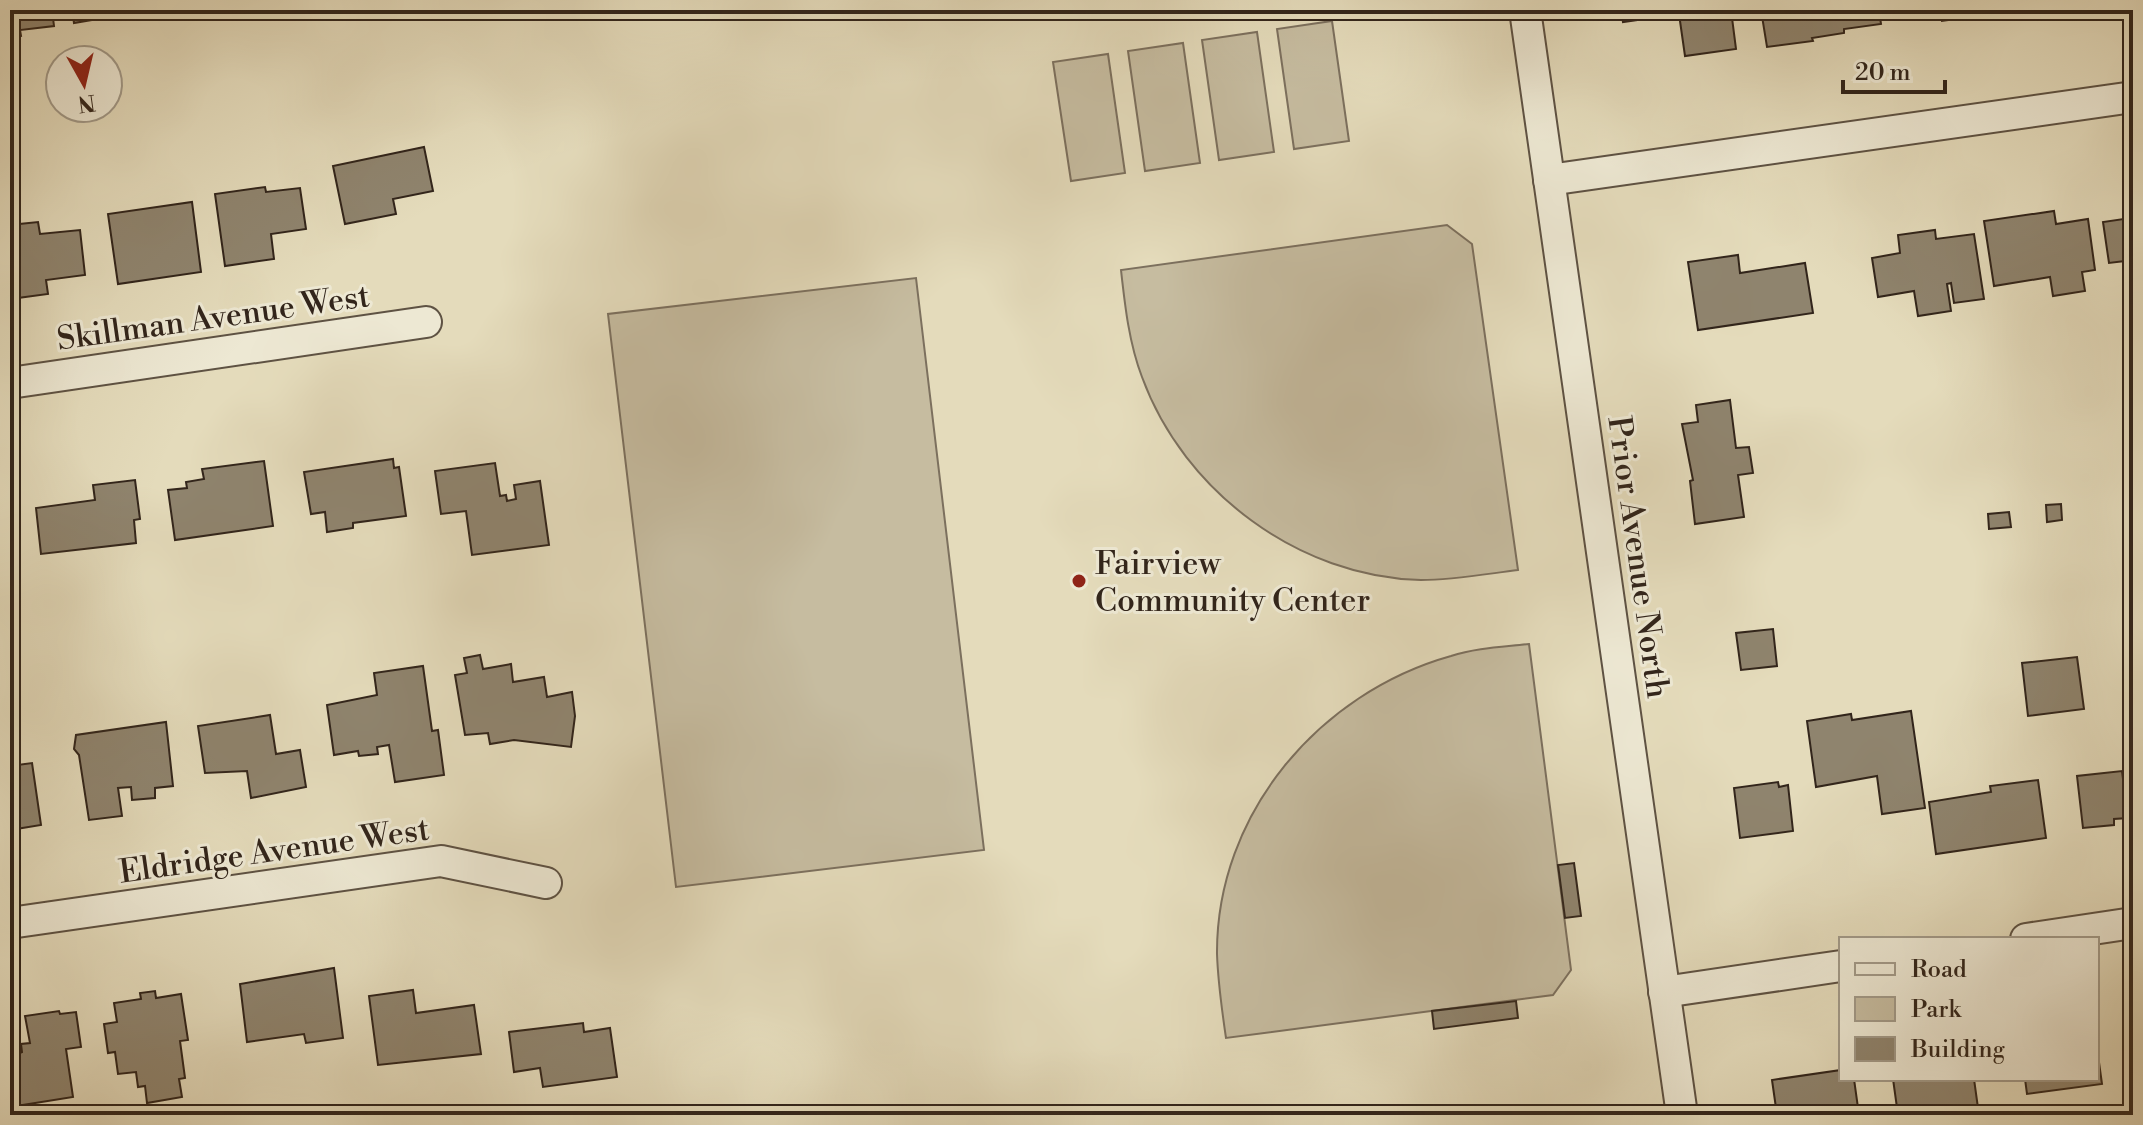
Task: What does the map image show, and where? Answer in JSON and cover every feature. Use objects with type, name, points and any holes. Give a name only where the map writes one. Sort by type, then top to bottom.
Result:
[{"type":"street","name":"Prior Avenue North","points":[[1525,10],[1682,1115]]},
{"type":"street","points":[[1549,180],[2133,97]]},
{"type":"street","name":"Skillman Avenue West","points":[[10,383],[426,322]]},
{"type":"street","name":"Eldridge Avenue West","points":[[10,923],[441,861],[546,883]]},
{"type":"street","points":[[2039,937],[2133,923]]},
{"type":"street","points":[[1664,992],[1839,966]]},
{"type":"green space","points":[[1332,21],[1349,141],[1294,149],[1277,29]]},
{"type":"green space","points":[[1257,32],[1274,152],[1219,160],[1202,40]]},
{"type":"green space","points":[[1183,43],[1200,163],[1145,171],[1128,51]]},
{"type":"green space","points":[[1108,54],[1125,173],[1071,181],[1053,62]]},
{"type":"green space","points":[[1447,225],[1472,244],[1518,570],[1433,580],[1376,575],[1332,563],[1290,545],[1252,520],[1217,491],[1186,457],[1161,419],[1142,377],[1131,338],[1121,270]]},
{"type":"green space","points":[[916,278],[984,850],[676,887],[608,314]]},
{"type":"green space","points":[[1529,644],[1571,970],[1553,995],[1226,1038],[1217,954],[1221,903],[1235,854],[1256,808],[1284,766],[1319,730],[1359,698],[1403,674],[1460,653]]},
{"type":"building","points":[[10,10],[52,10],[54,26],[20,30],[21,36],[10,38]]},
{"type":"building","points":[[72,10],[150,10],[74,23]]},
{"type":"building","points":[[1621,10],[1731,10],[1736,49],[1685,56],[1679,14],[1623,22]]},
{"type":"building","points":[[1761,10],[1879,10],[1881,24],[1844,29],[1844,33],[1812,38],[1813,41],[1767,47]]},
{"type":"building","points":[[1940,10],[1992,10],[1993,14],[1942,21]]},
{"type":"building","points":[[424,147],[433,191],[393,199],[396,214],[345,224],[333,166]]},
{"type":"building","points":[[265,187],[266,192],[300,188],[306,229],[271,234],[274,259],[225,266],[215,194]]},
{"type":"building","points":[[192,202],[201,272],[118,284],[108,214]]},
{"type":"building","points":[[2129,204],[2133,204],[2133,260],[2109,263],[2103,222],[2131,218]]},
{"type":"building","points":[[2054,211],[2056,224],[2088,219],[2095,270],[2082,272],[2085,291],[2053,296],[2050,277],[1994,286],[1984,221]]},
{"type":"building","points":[[38,222],[40,234],[80,230],[85,275],[46,280],[48,294],[10,299],[10,225]]},
{"type":"building","points":[[1935,230],[1936,239],[1974,234],[1984,299],[1954,303],[1951,283],[1947,284],[1951,311],[1918,316],[1914,291],[1878,297],[1872,258],[1900,253],[1898,235]]},
{"type":"building","points":[[1738,255],[1740,273],[1805,263],[1813,313],[1698,330],[1688,262]]},
{"type":"building","points":[[1730,400],[1736,448],[1749,447],[1753,473],[1738,475],[1744,517],[1695,524],[1690,481],[1693,480],[1682,424],[1698,422],[1696,405]]},
{"type":"building","points":[[393,459],[394,468],[399,467],[406,516],[353,523],[353,528],[327,532],[325,512],[311,514],[304,472]]},
{"type":"building","points":[[264,461],[273,526],[175,540],[168,490],[187,488],[186,482],[204,479],[202,469]]},
{"type":"building","points":[[495,463],[500,496],[506,495],[507,501],[516,499],[514,485],[540,481],[549,545],[472,555],[466,511],[441,514],[435,471]]},
{"type":"building","points":[[135,480],[140,519],[134,520],[136,543],[41,554],[36,508],[95,500],[93,485]]},
{"type":"building","points":[[2061,504],[2062,520],[2047,522],[2046,505]]},
{"type":"building","points":[[2009,512],[2011,527],[1989,529],[1988,514]]},
{"type":"building","points":[[1773,629],[1777,666],[1741,670],[1736,633]]},
{"type":"building","points":[[480,655],[483,669],[511,664],[513,682],[544,677],[547,697],[572,692],[575,716],[571,747],[514,740],[490,744],[488,733],[465,735],[455,675],[467,673],[464,658]]},
{"type":"building","points":[[2077,657],[2084,709],[2028,716],[2022,663]]},
{"type":"building","points":[[423,666],[432,731],[438,730],[444,775],[395,782],[389,745],[377,747],[378,754],[359,756],[358,751],[334,755],[327,705],[377,695],[374,673]]},
{"type":"building","points":[[1911,711],[1925,808],[1882,814],[1877,776],[1816,787],[1807,721],[1851,714],[1852,720]]},
{"type":"building","points":[[270,715],[276,754],[300,750],[306,787],[251,798],[247,771],[205,773],[198,726]]},
{"type":"building","points":[[166,722],[173,786],[155,788],[155,798],[132,800],[131,787],[118,788],[122,816],[89,820],[79,755],[74,749],[76,735]]},
{"type":"building","points":[[32,763],[41,825],[10,830],[10,766]]},
{"type":"building","points":[[2122,771],[2128,818],[2114,819],[2114,825],[2083,828],[2077,776]]},
{"type":"building","points":[[2038,780],[2046,838],[1936,854],[1929,802],[1991,792],[1990,786]]},
{"type":"building","points":[[1778,782],[1779,787],[1788,785],[1793,831],[1740,838],[1734,788]]},
{"type":"building","points":[[1574,863],[1581,916],[1565,918],[1558,865]]},
{"type":"building","points":[[334,968],[343,1038],[306,1043],[304,1034],[247,1042],[240,984]]},
{"type":"building","points":[[413,990],[416,1013],[474,1005],[481,1054],[378,1065],[369,996]]},
{"type":"building","points":[[155,991],[156,998],[181,994],[188,1040],[180,1041],[185,1078],[179,1079],[182,1097],[147,1103],[145,1086],[138,1087],[136,1072],[118,1074],[115,1052],[108,1053],[104,1024],[117,1022],[114,1003],[141,999],[140,993]]},
{"type":"building","points":[[1516,1001],[1518,1018],[1434,1029],[1432,1011]]},
{"type":"building","points":[[59,1011],[60,1014],[76,1012],[81,1047],[66,1049],[73,1097],[10,1107],[10,1057],[22,1052],[21,1044],[30,1043],[25,1016]]},
{"type":"building","points":[[583,1023],[584,1032],[610,1028],[617,1077],[543,1087],[540,1068],[514,1072],[509,1032]]},
{"type":"building","points":[[2099,1062],[2102,1084],[2027,1094],[2025,1081],[2099,1081]]},
{"type":"building","points":[[1839,1070],[1839,1081],[1854,1081],[1859,1115],[1777,1115],[1772,1080]]},
{"type":"building","points":[[1893,1081],[1974,1081],[1978,1108],[1951,1112],[1951,1115],[1898,1115]]},
{"type":"place","name":"Fairview Community Center","points":[[1079,581]]}]
